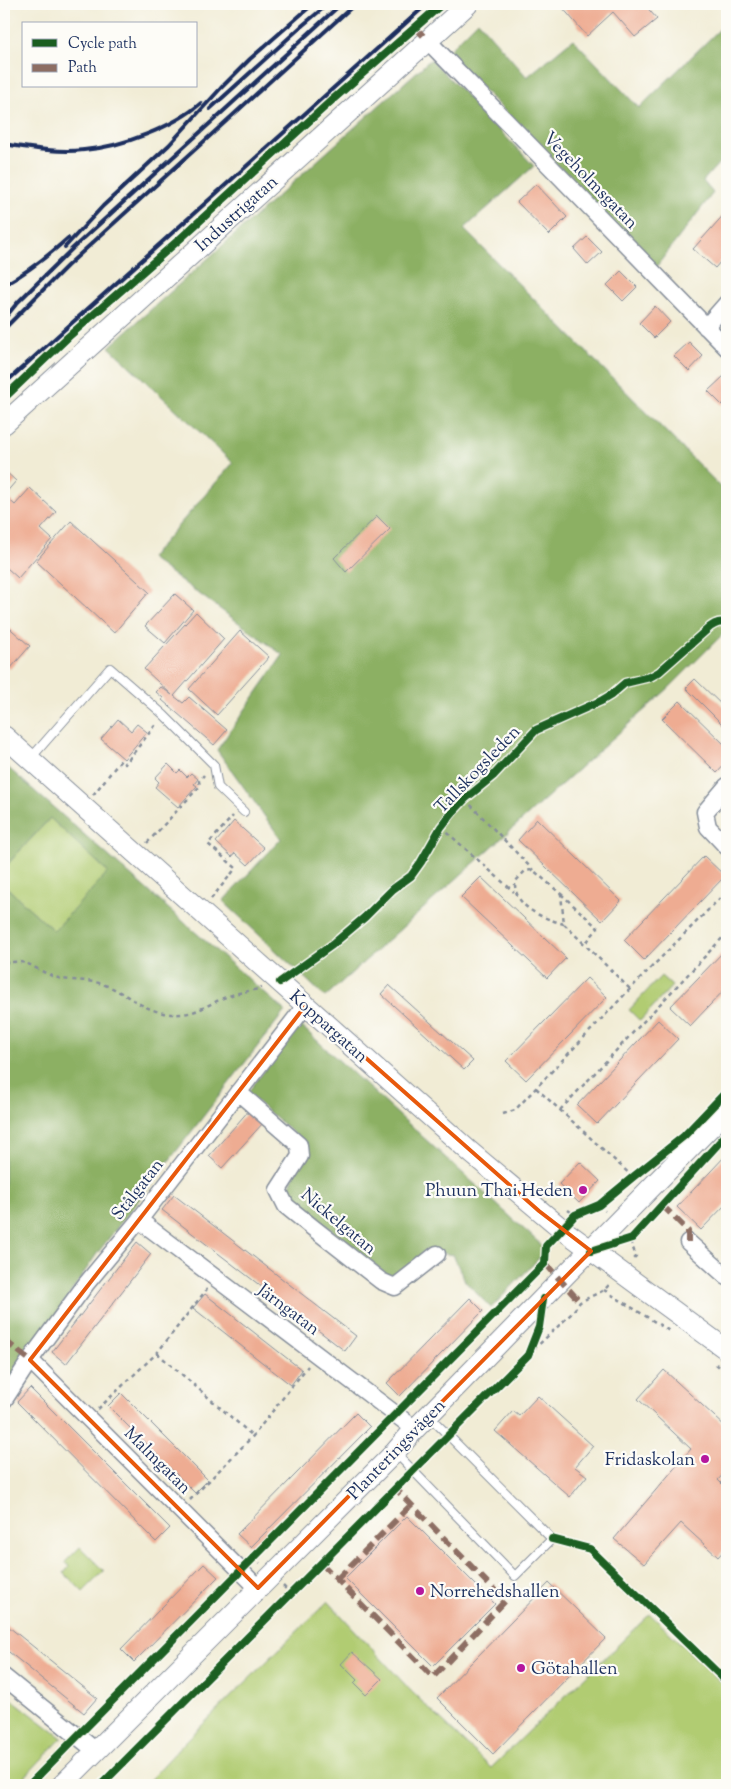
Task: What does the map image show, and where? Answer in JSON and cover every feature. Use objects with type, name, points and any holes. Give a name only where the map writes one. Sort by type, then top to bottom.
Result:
[{"type":"street","name":"Industrigatan","points":[[4,424],[468,4]]},
{"type":"street","name":"Vegeholmsgatan","points":[[427,40],[727,348]]},
{"type":"street","points":[[706,327],[727,303]]},
{"type":"street","name":"Koppargatan","points":[[4,736],[469,1151],[539,1211],[621,1273],[720,1356]]},
{"type":"street","points":[[727,786],[705,812],[708,827],[727,847]]},
{"type":"street","name":"Stålgatan","points":[[4,1400],[30,1360],[86,1284],[306,1005]]},
{"type":"street","name":"Nickelgatan","points":[[238,1092],[299,1145],[300,1156],[278,1190],[286,1206],[312,1228],[382,1281],[395,1287],[437,1254]]},
{"type":"street","name":"Planteringsvägen","points":[[62,1785],[395,1452],[422,1422],[727,1110]]},
{"type":"street","name":"Järngatan","points":[[138,1220],[317,1355],[422,1422]]},
{"type":"street","points":[[688,1242],[727,1277]]},
{"type":"street","name":"Malmgatan","points":[[30,1360],[258,1588]]},
{"type":"street","points":[[4,1677],[96,1750]]},
{"type":"lane","points":[[30,760],[110,668],[164,716],[214,765],[218,787],[242,810]]},
{"type":"lane","points":[[395,1452],[516,1576],[552,1539],[422,1422]]},
{"type":"path","points":[[92,796],[121,760],[126,764],[164,716]]},
{"type":"path","points":[[146,844],[200,786],[199,781],[214,765]]},
{"type":"path","points":[[465,799],[533,870],[598,928],[585,944]]},
{"type":"path","points":[[210,901],[236,868],[208,844],[242,810]]},
{"type":"path","points":[[439,831],[514,892],[523,904],[543,918],[564,924],[630,989]]},
{"type":"path","points":[[514,892],[514,882],[525,871],[533,870]]},
{"type":"path","points":[[502,1114],[515,1110],[630,989],[727,891]]},
{"type":"path","points":[[561,894],[564,924]]},
{"type":"path","points":[[560,1110],[727,934]]},
{"type":"path","points":[[4,963],[27,962],[50,976],[100,983],[144,1007],[157,1012],[172,1014],[194,1012],[229,996],[247,993],[280,982]]},
{"type":"path","points":[[536,1088],[633,1177]]},
{"type":"path","points":[[528,1356],[572,1313],[580,1302],[604,1290],[636,1256],[631,1243],[632,1238],[624,1240]]},
{"type":"path","points":[[88,1418],[158,1353],[215,1278]]},
{"type":"path","points":[[604,1290],[675,1335]]},
{"type":"path","points":[[528,1356],[536,1334]]},
{"type":"path","points":[[158,1353],[254,1436]]},
{"type":"path","points":[[180,1510],[254,1436],[317,1355]]},
{"type":"path","points":[[720,1356],[727,1374]]},
{"type":"highlighted area","points":[[306,1005],[539,1211],[591,1251],[258,1588],[30,1360]]},
{"type":"green space","points":[[478,21],[527,77],[573,39],[639,108],[727,22],[727,154],[703,181],[713,193],[656,267],[447,52]]},
{"type":"green space","points":[[431,59],[534,166],[464,229],[727,493],[727,630],[670,687],[325,997],[223,901],[281,839],[217,750],[283,655],[150,558],[233,463],[109,347]]},
{"type":"green space","points":[[4,764],[285,1011],[96,1255],[4,1392],[4,885],[54,931],[108,872],[50,818],[4,868]]},
{"type":"green space","points":[[50,818],[109,872],[54,931],[4,885],[4,868]]},
{"type":"green space","points":[[661,976],[672,986],[640,1021],[629,1010]]},
{"type":"green space","points":[[300,1025],[547,1250],[491,1308],[465,1281],[453,1255],[425,1250],[396,1282],[286,1193],[308,1146],[247,1093]]},
{"type":"green space","points":[[80,1547],[104,1571],[83,1592],[64,1573],[69,1567],[65,1562]]},
{"type":"green space","points":[[328,1601],[412,1692],[491,1768],[650,1614],[727,1688],[727,1785],[145,1785],[185,1742]]},
{"type":"green space","points":[[4,1693],[62,1738],[17,1785],[4,1785]]},
{"type":"building","points":[[564,4],[644,4],[657,19],[635,37],[613,12],[587,36],[561,6]]},
{"type":"building","points":[[536,184],[567,217],[549,235],[517,202]]},
{"type":"building","points":[[727,211],[727,254],[715,268],[693,249]]},
{"type":"building","points":[[587,237],[602,252],[588,265],[574,249]]},
{"type":"building","points":[[621,271],[637,287],[623,301],[607,285]]},
{"type":"building","points":[[655,306],[670,322],[654,338],[639,323]]},
{"type":"building","points":[[689,342],[703,356],[689,371],[674,356]]},
{"type":"building","points":[[724,376],[727,379],[727,400],[722,405],[708,391]]},
{"type":"building","points":[[4,470],[16,481],[4,495]]},
{"type":"building","points":[[30,488],[56,512],[41,529],[52,539],[18,578],[7,568],[4,572],[4,517],[9,512],[4,508],[4,495],[15,505]]},
{"type":"building","points":[[377,516],[390,529],[346,572],[334,558]]},
{"type":"building","points":[[71,521],[149,592],[114,633],[36,561]]},
{"type":"building","points":[[175,594],[193,610],[165,643],[145,626]]},
{"type":"building","points":[[196,612],[224,639],[174,696],[183,703],[189,697],[227,730],[214,745],[162,700],[163,698],[156,692],[161,687],[172,695],[144,669]]},
{"type":"building","points":[[4,623],[30,646],[10,669],[4,663]]},
{"type":"building","points":[[240,631],[269,657],[217,715],[189,689]]},
{"type":"building","points":[[695,679],[727,710],[727,729],[686,688]]},
{"type":"building","points":[[680,701],[727,747],[727,762],[717,773],[662,719]]},
{"type":"building","points":[[118,719],[131,731],[137,724],[147,732],[124,759],[101,739]]},
{"type":"building","points":[[168,764],[177,773],[180,770],[187,777],[191,773],[198,779],[194,784],[197,786],[178,807],[155,787],[159,782],[155,778]]},
{"type":"building","points":[[537,819],[621,901],[602,921],[518,840]]},
{"type":"building","points":[[234,821],[264,848],[248,865],[235,853],[232,857],[216,842]]},
{"type":"building","points":[[704,856],[725,876],[644,960],[624,940]]},
{"type":"building","points":[[481,877],[566,958],[547,978],[461,897]]},
{"type":"building","points":[[727,948],[727,987],[690,1026],[670,1007]]},
{"type":"building","points":[[587,978],[607,997],[526,1080],[506,1061]]},
{"type":"building","points":[[389,985],[473,1061],[464,1070],[381,994]]},
{"type":"building","points":[[658,1020],[678,1039],[597,1124],[577,1105]]},
{"type":"building","points":[[250,1109],[264,1122],[222,1168],[209,1156]]},
{"type":"building","points":[[727,1154],[727,1203],[701,1230],[677,1207]]},
{"type":"building","points":[[580,1162],[600,1181],[579,1203],[559,1184]]},
{"type":"building","points":[[174,1195],[356,1336],[345,1351],[162,1210]]},
{"type":"building","points":[[137,1242],[151,1254],[66,1364],[52,1352]]},
{"type":"building","points":[[205,1294],[302,1370],[291,1385],[193,1308]]},
{"type":"building","points":[[470,1298],[483,1311],[400,1396],[387,1383]]},
{"type":"building","name":"Fridaskolan","points":[[664,1370],[727,1428],[727,1470],[718,1480],[727,1489],[727,1547],[718,1557],[681,1523],[644,1564],[614,1539],[691,1449],[638,1399]]},
{"type":"building","points":[[30,1388],[170,1528],[156,1542],[17,1402]]},
{"type":"building","points":[[121,1393],[208,1480],[195,1493],[108,1406]]},
{"type":"building","points":[[538,1396],[593,1446],[575,1467],[587,1476],[570,1497],[495,1431],[513,1411],[519,1416]]},
{"type":"building","points":[[356,1413],[370,1427],[251,1547],[237,1534]]},
{"type":"building","name":"Norrehedshallen","points":[[407,1516],[495,1604],[433,1666],[345,1578]]},
{"type":"building","points":[[204,1564],[218,1577],[134,1662],[121,1649]]},
{"type":"building","name":"Götahallen","points":[[549,1583],[606,1638],[493,1754],[437,1698]]},
{"type":"building","points":[[4,1623],[97,1698],[84,1713],[4,1648]]},
{"type":"building","points":[[352,1652],[382,1679],[366,1695],[354,1683],[357,1680],[341,1664]]},
{"type":"railway","points":[[65,247],[103,206],[169,145],[250,59],[313,4]]},
{"type":"railway","points":[[210,109],[328,4]]},
{"type":"railway","points":[[4,319],[18,302],[73,248],[341,4]]},
{"type":"railway","points":[[4,329],[67,266],[355,4]]},
{"type":"railway","points":[[4,384],[427,4]]},
{"type":"railway","points":[[4,144],[74,151],[114,145],[162,128],[190,112],[201,103]]},
{"type":"railway","points":[[4,285],[21,275],[68,238]]},
{"type":"marked path","points":[[415,27],[427,40]]},
{"type":"marked path","points":[[662,1205],[688,1231],[688,1242]]},
{"type":"marked path","points":[[545,1263],[580,1302]]},
{"type":"marked path","points":[[4,1340],[30,1360]]},
{"type":"marked path","points":[[321,1563],[433,1677],[505,1601],[396,1489]]},
{"type":"marked path","points":[[337,1579],[411,1505]]},
{"type":"cycle path","points":[[4,398],[68,337],[442,4]]},
{"type":"cycle path","name":"Tallskogsleden","points":[[280,982],[332,945],[365,917],[393,889],[411,876],[441,827],[452,813],[465,799],[493,776],[536,730],[601,701],[625,683],[650,677],[659,672],[714,624],[727,624]]},
{"type":"cycle path","points":[[29,1785],[545,1263],[546,1246],[575,1215],[599,1205],[684,1136],[727,1091]]},
{"type":"cycle path","points":[[591,1251],[632,1238],[727,1134]]},
{"type":"cycle path","points":[[101,1785],[528,1355],[539,1327],[543,1299]]},
{"type":"cycle path","points":[[552,1539],[590,1549],[727,1682]]},
{"type":"place","name":"Phuun Thai Heden","points":[[583,1190]]},
{"type":"place","name":"Fridaskolan","points":[[705,1459]]},
{"type":"place","name":"Norrehedshallen","points":[[420,1591]]},
{"type":"place","name":"Götahallen","points":[[521,1668]]}]
